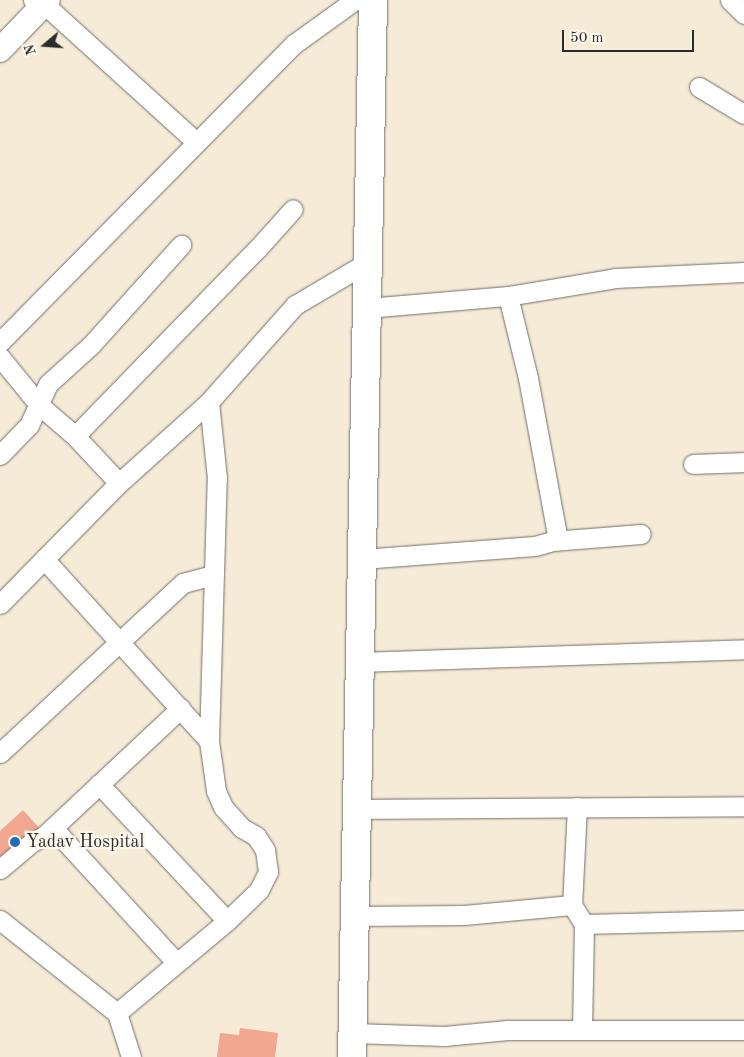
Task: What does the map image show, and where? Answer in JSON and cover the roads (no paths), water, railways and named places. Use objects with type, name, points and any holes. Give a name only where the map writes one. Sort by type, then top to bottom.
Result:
[{"type":"main road","points":[[352,1045],[373,0]]},
{"type":"street","points":[[0,342],[195,141],[294,44],[355,0]]},
{"type":"street","points":[[730,0],[744,14]]},
{"type":"street","points":[[0,50],[42,1],[195,141]]},
{"type":"street","points":[[699,87],[744,114]]},
{"type":"street","points":[[76,436],[258,248],[293,209]]},
{"type":"street","points":[[0,455],[29,425],[48,384],[91,345],[181,245]]},
{"type":"street","points":[[0,604],[119,483],[210,402],[295,306],[368,262]]},
{"type":"street","points":[[367,308],[508,296],[615,278],[744,272]]},
{"type":"street","points":[[508,296],[528,378],[558,540]]},
{"type":"street","points":[[0,357],[39,405],[76,436],[119,483]]},
{"type":"street","points":[[117,1013],[227,921],[259,890],[268,872],[265,850],[256,836],[242,828],[223,807],[216,791],[209,741],[217,478],[210,402]]},
{"type":"street","points":[[693,464],[744,462]]},
{"type":"street","points":[[362,559],[534,546],[558,540],[641,534]]},
{"type":"street","points":[[44,559],[209,741]]},
{"type":"street","points":[[0,753],[183,583],[213,575]]},
{"type":"street","points":[[360,662],[744,649]]},
{"type":"street","points":[[0,869],[53,828],[181,708]]},
{"type":"street","points":[[99,784],[227,921]]},
{"type":"street","points":[[357,809],[744,806]]},
{"type":"street","points":[[577,807],[572,906],[584,924],[582,1030]]},
{"type":"street","points":[[53,828],[176,962]]},
{"type":"street","points":[[354,916],[464,915],[572,906]]},
{"type":"street","points":[[0,920],[117,1013],[131,1057]]},
{"type":"street","points":[[584,924],[744,920]]},
{"type":"street","points":[[352,1045],[508,1030],[744,1030]]},
{"type":"place","name":"Yadav Hospital","points":[[15,842]]}]
